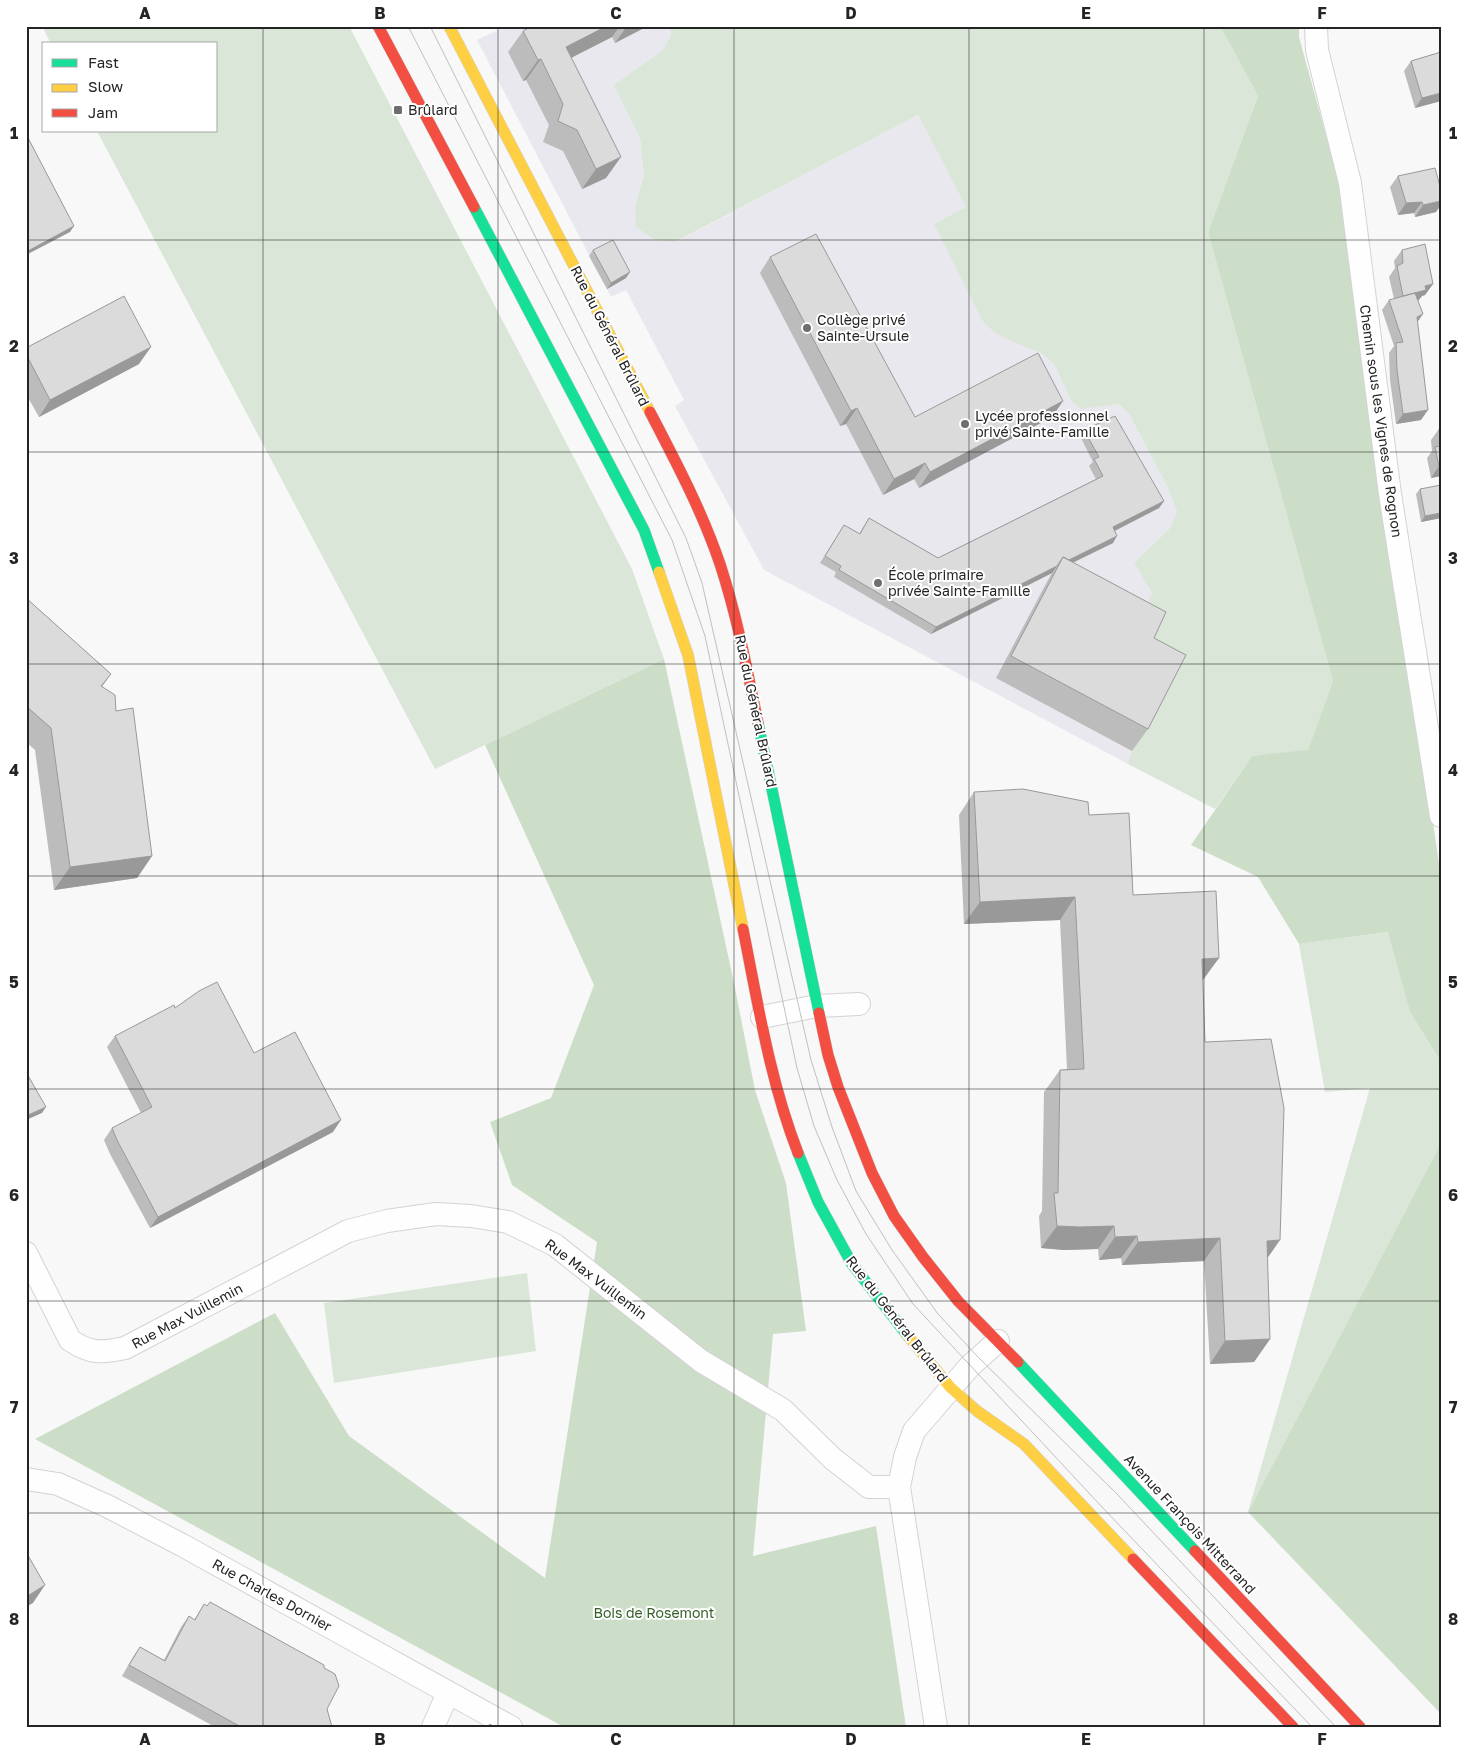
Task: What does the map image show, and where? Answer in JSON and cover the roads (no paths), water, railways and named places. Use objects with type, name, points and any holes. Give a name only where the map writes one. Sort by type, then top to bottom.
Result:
[{"type":"main road","name":"Rue du Général Brûlard","points":[[378,26],[644,530],[688,655],[772,1071],[786,1122],[818,1202],[852,1264],[950,1387]]},
{"type":"main road","name":"Rue du Général Brûlard","points":[[449,26],[679,468],[700,513],[720,564],[741,638],[828,1055],[838,1087],[872,1173],[894,1216],[923,1257],[958,1301],[998,1341]]},
{"type":"main road","name":"Avenue François Mitterrand","points":[[998,1341],[1360,1727]]},
{"type":"main road","points":[[950,1387],[977,1411],[1024,1444],[1293,1727]]},
{"type":"street","name":"Chemin sous les Vignes de Rognon","points":[[1316,26],[1317,50],[1350,183],[1390,494],[1441,816]]},
{"type":"street","points":[[762,1017],[817,1006],[859,1004]]},
{"type":"street","name":"Rue Max Vuillemin","points":[[26,1253],[70,1340],[80,1347],[91,1351],[107,1352],[125,1348],[348,1231],[387,1221],[436,1214],[471,1216],[508,1222],[555,1245],[701,1361],[783,1410],[833,1459],[869,1488],[899,1487]]},
{"type":"street","name":"Rue du Général Brûlard","points":[[936,1727],[899,1487],[905,1457],[914,1431],[950,1387],[998,1341]]},
{"type":"street","name":"Rue Charles Dornier","points":[[26,1479],[58,1484],[107,1506],[182,1545],[511,1727]]},
{"type":"street","points":[[433,1727],[448,1693]]},
{"type":"tram line","points":[[408,26],[672,540],[705,636],[797,1068],[814,1126],[837,1180],[866,1234],[913,1304],[1102,1507],[1312,1727]]},
{"type":"tram line","points":[[430,26],[686,538],[702,583],[811,1060],[832,1127],[856,1191],[892,1250],[938,1314],[979,1358],[1117,1494],[1336,1727]]},
{"type":"place","name":"Brûlard","points":[[398,110]]},
{"type":"place","name":"Collège privé Sainte-Ursule","points":[[807,328]]},
{"type":"place","name":"Lycée professionnel privé Sainte-Famille","points":[[965,424]]},
{"type":"place","name":"École primaire privée Sainte-Famille","points":[[878,583]]},
{"type":"park label","name":"Bois de Rosemont","points":[[654,1613]]}]
